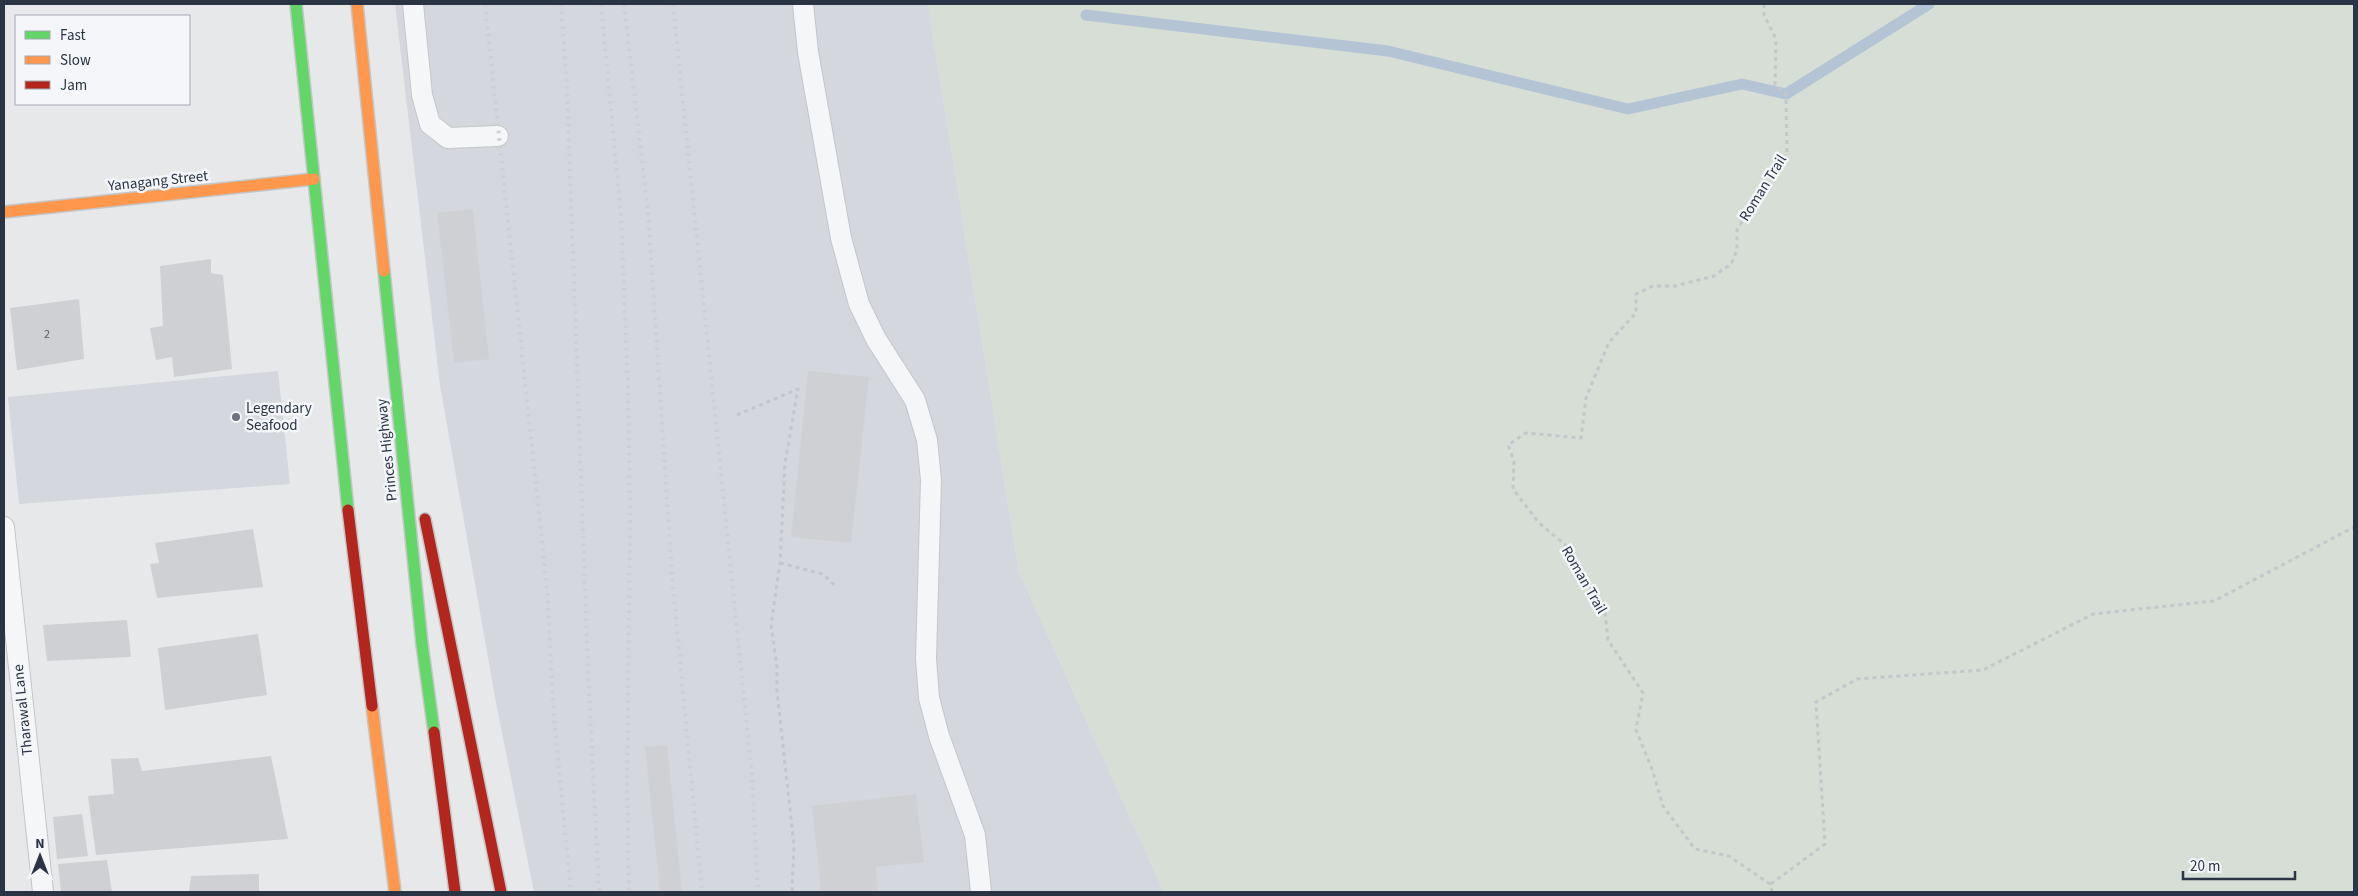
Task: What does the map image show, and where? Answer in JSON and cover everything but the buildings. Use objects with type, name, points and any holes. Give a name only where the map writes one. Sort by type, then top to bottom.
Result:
[{"type":"main road","points":[[296,4],[351,538],[395,892]]},
{"type":"main road","name":"Princes Highway","points":[[357,4],[422,644],[456,892]]},
{"type":"main road","name":"Yanagang Street","points":[[4,212],[314,179]]},
{"type":"main road","points":[[393,366],[501,892]]},
{"type":"lane","points":[[413,4],[422,95],[430,124],[448,138],[498,136]]},
{"type":"lane","points":[[803,4],[808,52],[841,238],[859,304],[876,339],[915,400],[927,440],[931,480],[926,658],[929,698],[939,736],[975,835],[980,892]]},
{"type":"lane","name":"Tharawal Lane","points":[[4,527],[43,892]]},
{"type":"path","name":"Roman Trail","points":[[1764,4],[1764,15],[1776,39],[1775,85],[1786,94],[1787,156],[1775,166],[1737,230],[1737,250],[1731,264],[1714,276],[1675,286],[1653,286],[1636,294],[1636,312],[1609,342],[1586,398],[1581,438],[1526,433],[1508,445],[1514,461],[1513,489],[1539,523],[1569,548],[1605,612],[1608,640],[1643,693],[1636,730],[1652,770],[1663,806],[1695,849],[1729,856],[1770,884]]},
{"type":"path","points":[[737,415],[798,389],[785,463],[780,562],[771,626],[777,667],[777,692],[794,845],[792,892]]},
{"type":"path","points":[[1772,892],[1770,884],[1825,844],[1816,702],[1857,679],[1982,670],[2093,614],[2214,600],[2354,526]]},
{"type":"path","points":[[780,562],[823,574],[834,585]]},
{"type":"shaded area","points":[[395,4],[928,4],[1019,572],[1164,892],[534,892],[496,703],[440,385]]},
{"type":"shaded area","points":[[928,4],[2354,4],[2354,892],[1164,892],[1019,572]]},
{"type":"shaded area","points":[[278,371],[290,484],[19,504],[8,397]]},
{"type":"waterway","points":[[1086,15],[1388,51],[1628,109],[1742,84],[1786,94],[1929,4]]},
{"type":"railway","points":[[485,4],[547,589],[554,718],[571,892]]},
{"type":"railway","points":[[561,4],[567,89],[588,670],[599,892]]},
{"type":"railway","points":[[601,4],[621,215],[628,387],[630,523],[627,783],[629,892]]},
{"type":"railway","points":[[624,4],[648,212],[672,576],[702,892]]},
{"type":"railway","points":[[673,4],[752,776],[758,892]]},
{"type":"traffic: fast","points":[[296,4],[348,510]]},
{"type":"traffic: fast","points":[[384,271],[422,644],[434,732]]},
{"type":"traffic: slow","points":[[357,4],[384,271]]},
{"type":"traffic: slow","points":[[4,212],[314,179]]},
{"type":"traffic: slow","points":[[372,706],[395,892]]},
{"type":"traffic: jam","points":[[348,510],[372,706]]},
{"type":"traffic: jam","points":[[425,519],[501,892]]},
{"type":"traffic: jam","points":[[434,732],[455,892]]},
{"type":"place","name":"Legendary Seafood","points":[[236,417]]}]
